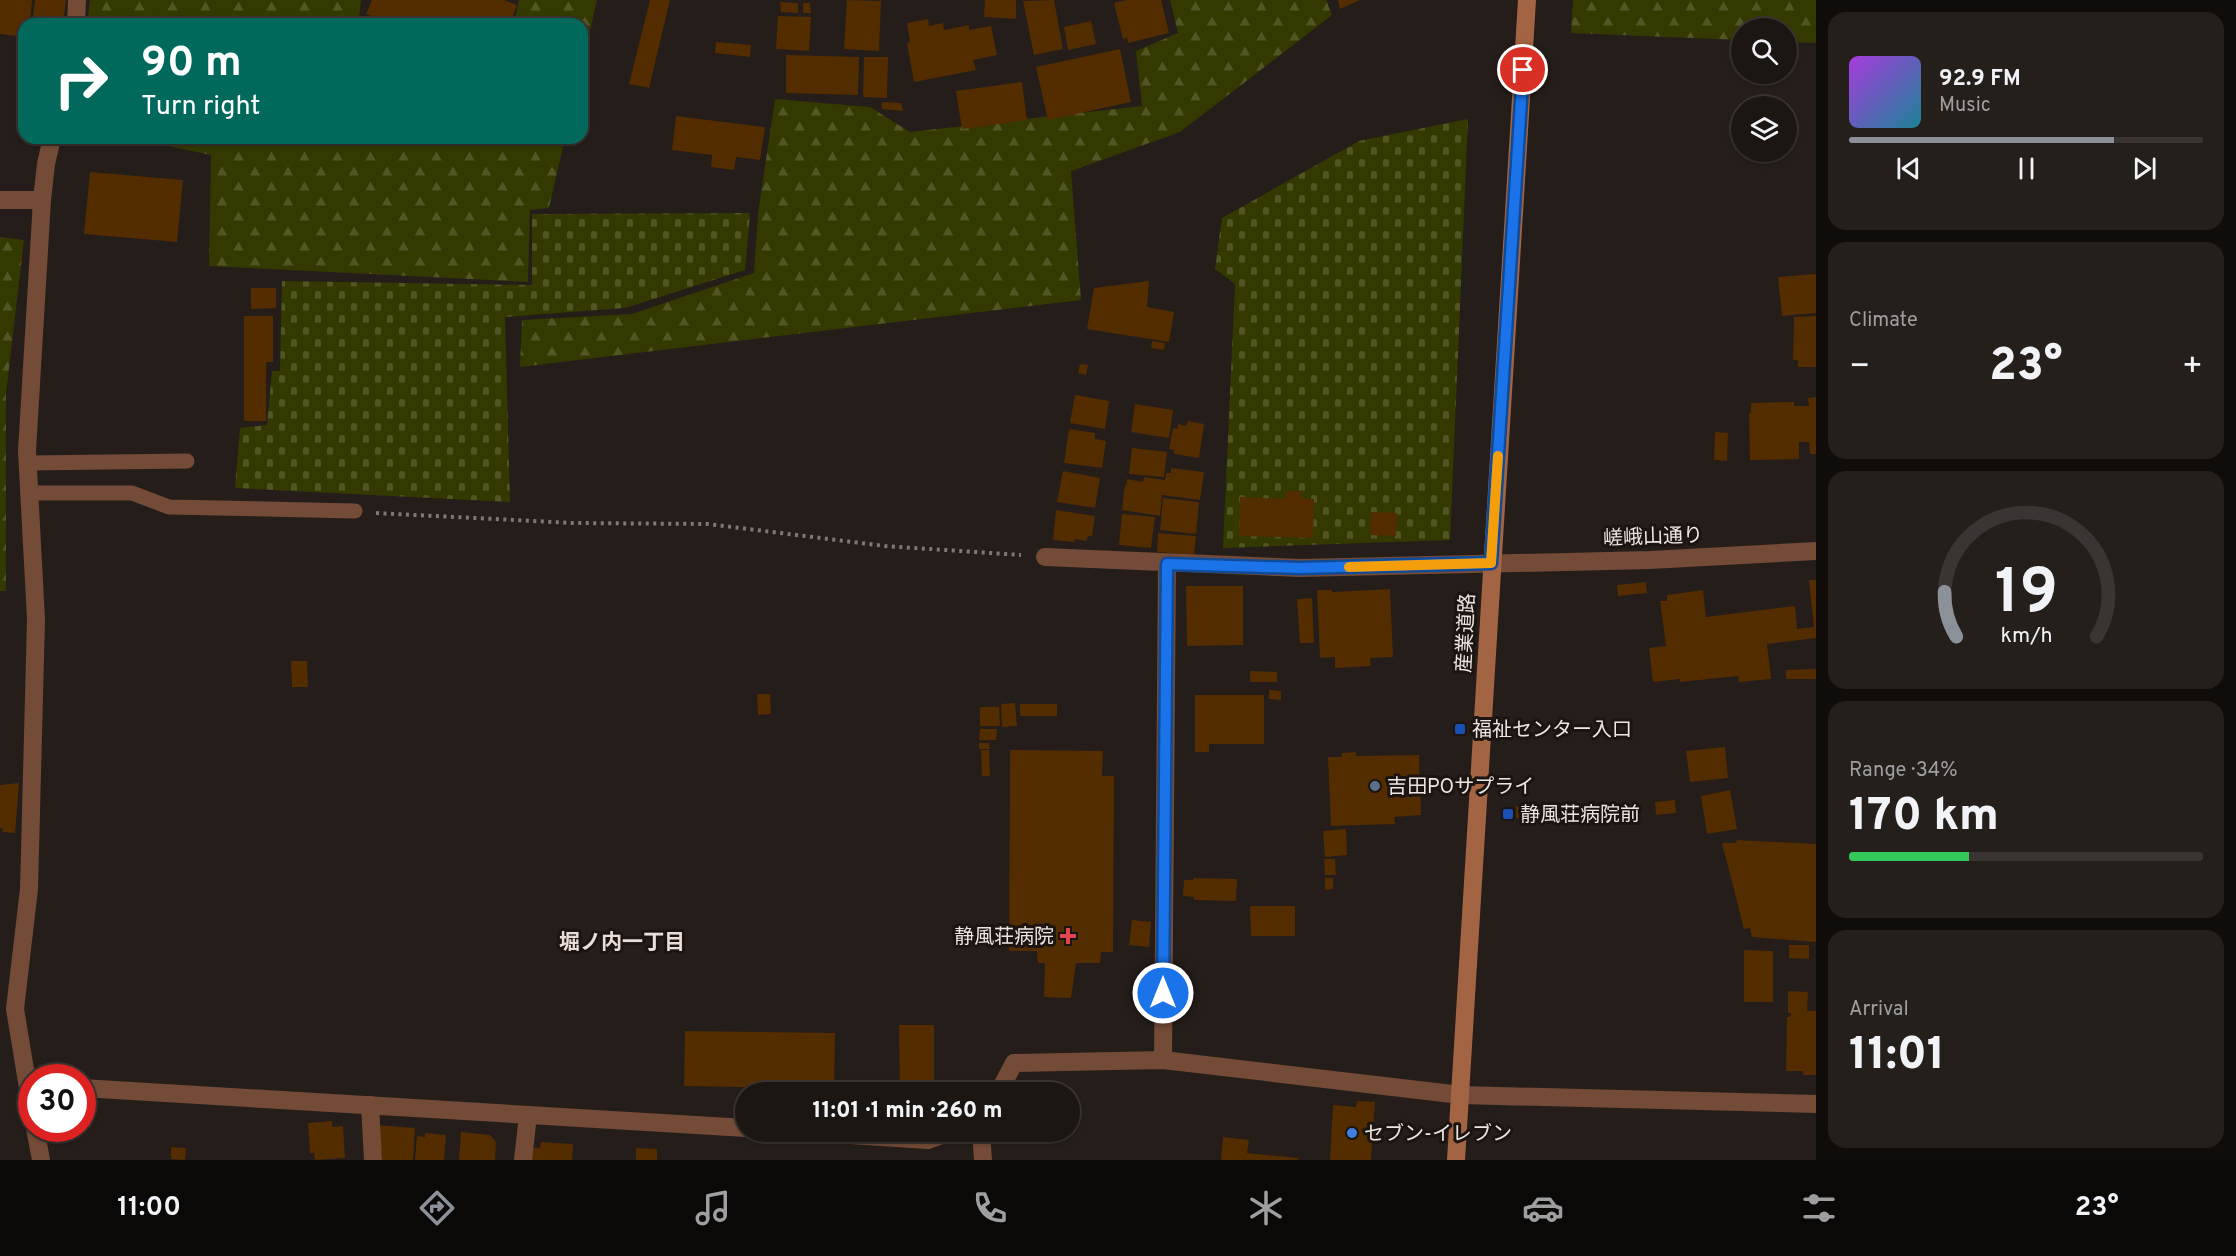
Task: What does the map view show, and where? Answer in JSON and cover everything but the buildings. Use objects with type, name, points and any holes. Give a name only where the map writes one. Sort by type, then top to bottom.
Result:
[{"type":"street","points":[[76,18],[77,0]]},
{"type":"street","name":"産業道路","points":[[1456,1160],[1527,0]]},
{"type":"street","points":[[25,1064],[15,1009],[29,889],[36,619],[28,463],[42,200],[51,144]]},
{"type":"street","points":[[0,200],[42,200]]},
{"type":"street","name":"嵯峨山通り","points":[[1046,557],[1300,568],[1650,560],[1816,551]]},
{"type":"street","points":[[1163,1060],[1167,564]]},
{"type":"street","points":[[1004,1082],[1014,1063],[1163,1060],[1461,1095],[1816,1104]]},
{"type":"street","points":[[96,1089],[735,1127]]},
{"type":"street","points":[[370,1105],[373,1160]]},
{"type":"street","points":[[523,1160],[528,1115]]},
{"type":"street","points":[[38,1142],[41,1160]]},
{"type":"street","points":[[982,1142],[983,1160]]},
{"type":"lane","points":[[28,463],[187,461]]},
{"type":"lane","points":[[29,494],[132,494],[169,507],[355,512]]},
{"type":"path","points":[[355,512],[573,524],[708,524],[885,546],[1046,557]]},
{"type":"green space","points":[[90,0],[361,0],[359,17],[361,18],[88,18]]},
{"type":"green space","points":[[519,0],[597,0],[588,39],[588,18],[515,18]]},
{"type":"green space","points":[[1170,0],[1326,0],[1332,15],[1180,132],[1071,171],[1081,300],[520,367],[522,320],[632,314],[754,273],[758,214],[775,99],[870,107],[910,132],[1142,106],[1136,51],[1178,33]]},
{"type":"green space","points":[[1573,0],[1816,0],[1816,43],[1797,42],[1797,18],[1731,18],[1731,40],[1571,33]]},
{"type":"green space","points":[[1468,119],[1450,540],[1223,548],[1235,284],[1215,269],[1222,218],[1359,141]]},
{"type":"green space","points":[[159,144],[564,144],[549,208],[530,210],[528,282],[209,266],[211,155]]},
{"type":"green space","points":[[750,213],[745,270],[625,308],[505,317],[510,502],[235,488],[240,428],[267,425],[272,371],[280,371],[282,281],[532,285],[532,214]]},
{"type":"green space","points":[[0,237],[24,240],[6,394],[6,591],[0,591]]},
{"type":"slow traffic","points":[[1349,567],[1491,563],[1498,456]]},
{"type":"place","name":"福祉センター入口","points":[[1460,729]]},
{"type":"place","name":"吉田POサプライ","points":[[1375,786]]},
{"type":"place","name":"静風荘病院前","points":[[1508,814]]},
{"type":"place","name":"静風荘病院","points":[[1068,936]]},
{"type":"place","name":"セブン-イレブン","points":[[1352,1133]]},
{"type":"district","name":"堀ノ内一丁目","points":[[622,942]]},
{"type":"route","points":[[1163,993],[1167,564],[1300,568],[1491,563],[1523,70]]}]
